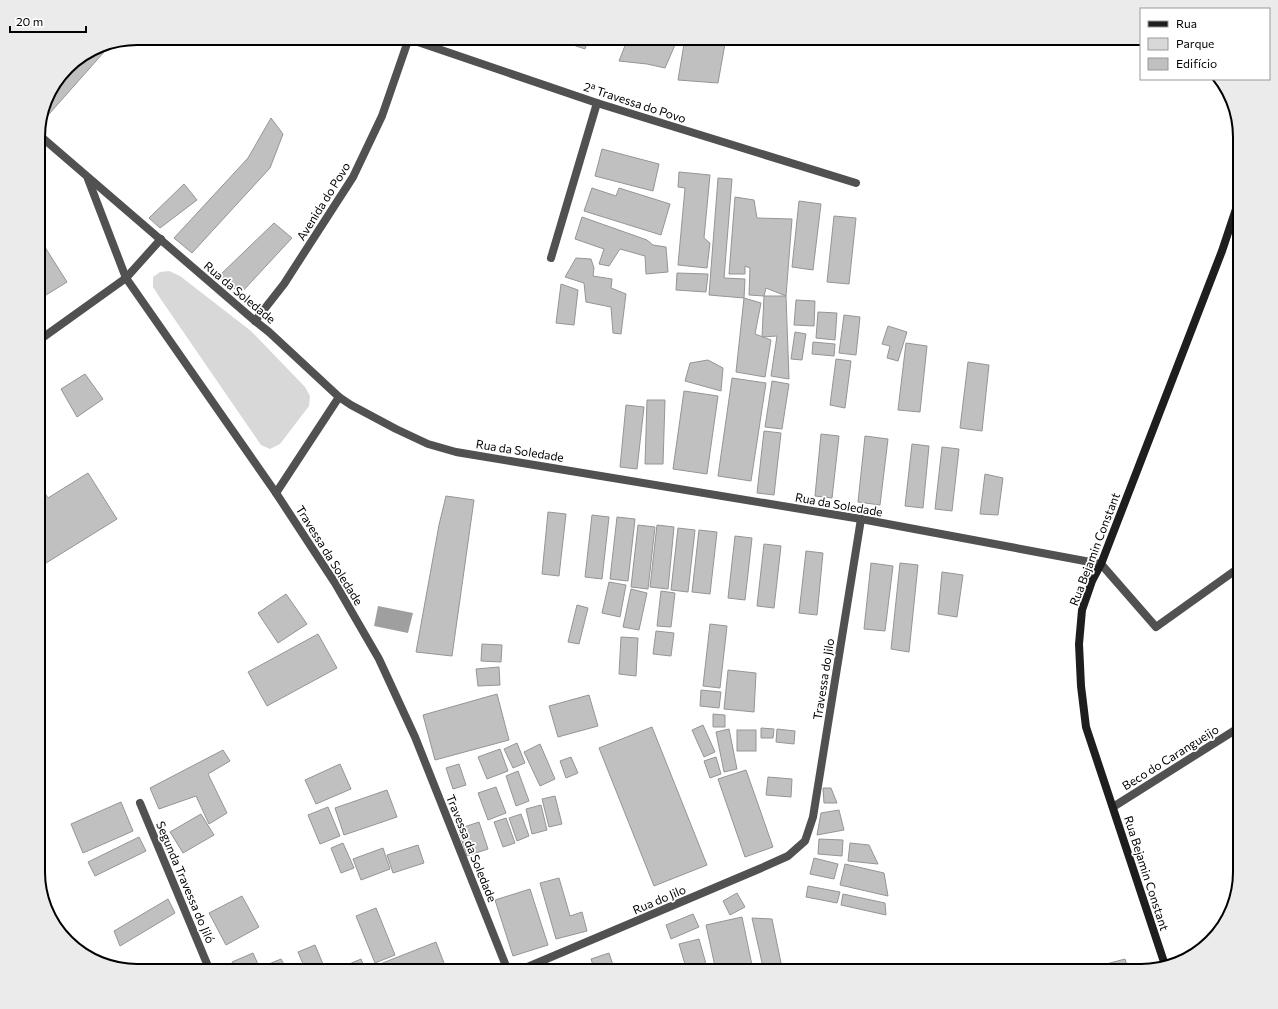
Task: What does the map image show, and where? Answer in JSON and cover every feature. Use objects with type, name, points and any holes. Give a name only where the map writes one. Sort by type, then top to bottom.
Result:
[{"type":"street","name":"Avenida do Povo","points":[[255,322],[284,284],[354,177],[382,116],[407,45]]},
{"type":"street","name":"2ª Travessa do Povo","points":[[427,45],[597,103],[856,183]]},
{"type":"street","points":[[551,258],[597,103]]},
{"type":"street","name":"Rua da Soledade","points":[[45,140],[87,178],[161,239],[255,322],[269,332],[339,396],[351,405],[428,444],[456,452],[861,519],[1101,564]]},
{"type":"street","name":"Travessa da Soledade","points":[[87,178],[126,278],[276,493],[334,583],[378,659],[415,737],[505,964]]},
{"type":"street","name":"Rua Bejamin Constant","points":[[1164,961],[1086,727],[1081,686],[1079,644],[1082,610],[1092,581],[1101,564],[1222,251],[1233,218]]},
{"type":"street","points":[[45,336],[126,278],[161,239]]},
{"type":"street","points":[[276,493],[339,396]]},
{"type":"street","name":"Travessa do Jilo","points":[[805,841],[813,817],[861,519]]},
{"type":"street","points":[[1101,564],[1156,626],[1233,571]]},
{"type":"street","name":"Beco do Carangueijo","points":[[1113,807],[1233,731]]},
{"type":"street","name":"Segunda Travessa do Jiló","points":[[140,803],[207,964]]},
{"type":"street","name":"Rua do Jilo","points":[[535,964],[788,856],[805,841]]},
{"type":"green space","points":[[169,271],[180,276],[251,331],[305,387],[310,396],[309,406],[280,444],[270,449],[261,445],[160,298],[153,287],[153,277],[160,272]]},
{"type":"shaded area","points":[[378,606],[413,613],[408,633],[374,626]]},
{"type":"building","points":[[573,45],[586,45],[585,49]]},
{"type":"building","points":[[625,45],[675,45],[665,68],[647,64],[619,61]]},
{"type":"building","points":[[684,45],[725,45],[718,83],[678,80]]},
{"type":"building","points":[[105,51],[48,116],[54,96],[68,76],[86,60]]},
{"type":"building","points":[[271,118],[283,134],[270,168],[192,253],[174,238],[248,158]]},
{"type":"building","points":[[602,149],[659,164],[653,191],[595,176]]},
{"type":"building","points":[[679,172],[710,175],[704,238],[710,243],[707,268],[678,265],[685,188],[678,187]]},
{"type":"building","points":[[718,178],[732,179],[724,278],[745,279],[744,298],[709,295]]},
{"type":"building","points":[[184,184],[197,200],[160,228],[149,218]]},
{"type":"building","points":[[592,188],[616,196],[619,188],[670,204],[661,235],[584,211]]},
{"type":"building","points":[[735,197],[754,200],[757,218],[792,219],[786,296],[766,288],[764,296],[749,295],[750,268],[745,266],[745,274],[729,274]]},
{"type":"building","points":[[799,201],[821,204],[813,270],[792,267]]},
{"type":"building","points":[[834,216],[856,218],[849,284],[827,282]]},
{"type":"building","points":[[582,217],[647,240],[653,245],[666,247],[668,272],[646,274],[645,256],[620,249],[609,266],[599,264],[604,249],[575,239]]},
{"type":"building","points":[[274,223],[292,238],[241,293],[218,277]]},
{"type":"building","points":[[45,247],[67,282],[45,296]]},
{"type":"building","points":[[576,258],[591,259],[594,268],[593,276],[612,279],[611,288],[626,294],[621,334],[613,333],[611,307],[586,302],[584,283],[565,277]]},
{"type":"building","points":[[677,273],[708,274],[706,292],[676,290]]},
{"type":"building","points":[[561,284],[578,290],[574,325],[556,323]]},
{"type":"building","points":[[764,296],[786,296],[789,379],[771,376],[777,336],[762,337]]},
{"type":"building","points":[[744,298],[761,303],[755,334],[771,340],[765,377],[736,372]]},
{"type":"building","points":[[796,300],[815,301],[814,326],[794,325]]},
{"type":"building","points":[[818,312],[837,313],[835,340],[816,338]]},
{"type":"building","points":[[844,315],[860,317],[856,355],[839,353]]},
{"type":"building","points":[[888,326],[907,332],[898,361],[887,358],[890,346],[882,344]]},
{"type":"building","points":[[795,332],[806,334],[802,360],[791,359]]},
{"type":"building","points":[[813,342],[835,344],[834,356],[812,354]]},
{"type":"building","points":[[906,343],[927,346],[920,412],[898,410]]},
{"type":"building","points":[[836,359],[851,361],[845,408],[830,405]]},
{"type":"building","points":[[708,360],[723,368],[721,391],[685,381],[690,363]]},
{"type":"building","points":[[968,362],[989,365],[982,431],[960,428]]},
{"type":"building","points":[[85,374],[103,399],[77,417],[61,389]]},
{"type":"building","points":[[732,378],[766,383],[751,481],[718,476]]},
{"type":"building","points":[[772,381],[789,384],[782,429],[765,427]]},
{"type":"building","points":[[684,391],[718,396],[707,474],[673,469]]},
{"type":"building","points":[[647,400],[665,400],[663,464],[645,464]]},
{"type":"building","points":[[626,405],[644,407],[637,469],[620,467]]},
{"type":"building","points":[[764,431],[781,433],[774,495],[757,493]]},
{"type":"building","points":[[821,434],[839,436],[832,498],[815,496]]},
{"type":"building","points":[[865,436],[888,439],[880,505],[858,502]]},
{"type":"building","points":[[912,444],[929,446],[923,508],[905,506]]},
{"type":"building","points":[[942,447],[959,449],[952,511],[935,509]]},
{"type":"building","points":[[88,473],[117,519],[45,564],[45,494],[48,498]]},
{"type":"building","points":[[985,474],[1003,478],[998,515],[980,514]]},
{"type":"building","points":[[446,496],[474,500],[452,656],[416,652],[439,525]]},
{"type":"building","points":[[548,512],[566,514],[559,576],[542,574]]},
{"type":"building","points":[[592,515],[609,517],[602,579],[585,577]]},
{"type":"building","points":[[617,517],[635,519],[628,581],[610,579]]},
{"type":"building","points":[[638,525],[655,527],[648,589],[631,587]]},
{"type":"building","points":[[657,525],[674,527],[668,589],[650,587]]},
{"type":"building","points":[[678,528],[695,530],[688,592],[671,590]]},
{"type":"building","points":[[699,530],[717,532],[710,594],[692,592]]},
{"type":"building","points":[[735,536],[752,538],[745,600],[728,598]]},
{"type":"building","points":[[764,544],[781,546],[774,608],[757,606]]},
{"type":"building","points":[[806,551],[823,553],[817,615],[799,613]]},
{"type":"building","points":[[871,563],[893,566],[885,631],[864,629]]},
{"type":"building","points":[[900,563],[918,565],[909,652],[891,649]]},
{"type":"building","points":[[942,572],[963,575],[957,617],[938,614]]},
{"type":"building","points":[[609,582],[626,585],[620,617],[602,613]]},
{"type":"building","points":[[631,589],[647,593],[639,630],[623,627]]},
{"type":"building","points":[[661,591],[675,593],[671,627],[657,626]]},
{"type":"building","points":[[286,594],[307,624],[278,643],[258,613]]},
{"type":"building","points":[[577,605],[588,608],[579,644],[568,642]]},
{"type":"building","points":[[710,624],[727,626],[720,688],[703,686]]},
{"type":"building","points":[[656,631],[674,633],[671,656],[653,654]]},
{"type":"building","points":[[318,634],[337,668],[267,706],[248,672]]},
{"type":"building","points":[[621,637],[638,638],[636,676],[619,674]]},
{"type":"building","points":[[482,644],[502,645],[501,662],[481,661]]},
{"type":"building","points":[[499,667],[500,685],[478,686],[476,669]]},
{"type":"building","points":[[728,670],[756,673],[754,712],[724,709]]},
{"type":"building","points":[[701,690],[721,692],[719,708],[700,706]]},
{"type":"building","points":[[497,694],[509,740],[435,760],[423,715]]},
{"type":"building","points":[[589,695],[598,726],[558,737],[549,706]]},
{"type":"building","points":[[713,714],[725,715],[725,727],[713,727]]},
{"type":"building","points":[[703,725],[715,752],[704,757],[692,730]]},
{"type":"building","points":[[652,727],[707,865],[654,886],[599,748]]},
{"type":"building","points":[[761,728],[774,729],[773,738],[761,738]]},
{"type":"building","points":[[729,729],[737,769],[724,772],[716,732]]},
{"type":"building","points":[[777,729],[795,731],[794,744],[776,742]]},
{"type":"building","points":[[737,730],[756,730],[756,751],[737,751]]},
{"type":"building","points":[[517,743],[525,763],[513,768],[504,749]]},
{"type":"building","points":[[540,744],[555,779],[540,786],[524,752]]},
{"type":"building","points":[[500,749],[508,771],[487,779],[478,757]]},
{"type":"building","points":[[223,750],[230,761],[208,774],[227,813],[209,824],[196,796],[159,809],[150,788]]},
{"type":"building","points":[[571,757],[578,773],[566,778],[560,761]]},
{"type":"building","points":[[716,757],[721,774],[710,778],[704,761]]},
{"type":"building","points":[[340,764],[351,789],[316,804],[305,780]]},
{"type":"building","points":[[459,764],[466,785],[453,789],[446,768]]},
{"type":"building","points":[[746,770],[773,847],[745,857],[718,779]]},
{"type":"building","points":[[518,771],[529,801],[516,806],[506,776]]},
{"type":"building","points":[[768,777],[792,779],[791,797],[766,795]]},
{"type":"building","points":[[496,787],[506,813],[488,820],[478,793]]},
{"type":"building","points":[[823,788],[831,788],[837,803],[824,803]]},
{"type":"building","points":[[387,790],[397,817],[344,835],[335,808]]},
{"type":"building","points":[[555,796],[562,824],[549,827],[542,799]]},
{"type":"building","points":[[121,802],[133,831],[83,853],[71,824]]},
{"type":"building","points":[[541,805],[547,830],[532,834],[526,809]]},
{"type":"building","points":[[328,807],[340,836],[320,844],[308,815]]},
{"type":"building","points":[[839,810],[844,830],[817,835],[821,813]]},
{"type":"building","points":[[201,814],[214,835],[183,853],[170,832]]},
{"type":"building","points":[[521,814],[529,836],[517,841],[509,818]]},
{"type":"building","points":[[506,818],[515,843],[503,847],[494,822]]},
{"type":"building","points":[[479,822],[488,849],[467,856],[458,829]]},
{"type":"building","points":[[139,837],[146,851],[95,876],[88,862]]},
{"type":"building","points":[[819,839],[843,840],[842,856],[818,854]]},
{"type":"building","points":[[343,843],[354,868],[341,873],[331,848]]},
{"type":"building","points":[[850,843],[869,845],[878,864],[848,861]]},
{"type":"building","points":[[418,845],[424,863],[393,873],[387,855]]},
{"type":"building","points":[[383,848],[390,869],[361,880],[353,859]]},
{"type":"building","points":[[814,858],[838,864],[834,879],[810,874]]},
{"type":"building","points":[[845,864],[884,873],[888,896],[840,885]]},
{"type":"building","points":[[559,878],[570,916],[582,912],[587,931],[556,939],[540,883]]},
{"type":"building","points":[[808,886],[840,892],[837,903],[806,897]]},
{"type":"building","points":[[530,889],[548,945],[513,956],[495,900]]},
{"type":"building","points":[[737,893],[745,907],[730,915],[723,901]]},
{"type":"building","points":[[843,894],[885,903],[886,915],[841,905]]},
{"type":"building","points":[[242,896],[259,927],[226,945],[209,913]]},
{"type":"building","points":[[168,899],[175,913],[120,946],[114,931]]},
{"type":"building","points":[[376,908],[395,955],[375,963],[356,916]]},
{"type":"building","points":[[693,914],[699,927],[671,939],[666,925]]},
{"type":"building","points":[[742,917],[752,964],[714,964],[706,925]]},
{"type":"building","points":[[752,918],[772,919],[781,963],[762,964]]},
{"type":"building","points":[[699,939],[706,964],[685,964],[679,944]]},
{"type":"building","points":[[436,942],[444,964],[380,964]]},
{"type":"building","points":[[315,945],[323,964],[303,964],[298,952]]},
{"type":"building","points":[[253,953],[258,964],[233,964],[232,962]]},
{"type":"building","points":[[609,953],[613,964],[593,964],[591,959]]},
{"type":"building","points":[[281,959],[284,964],[269,964]]},
{"type":"building","points":[[361,959],[363,964],[349,964]]},
{"type":"building","points":[[1125,959],[1127,964],[1106,964]]}]
